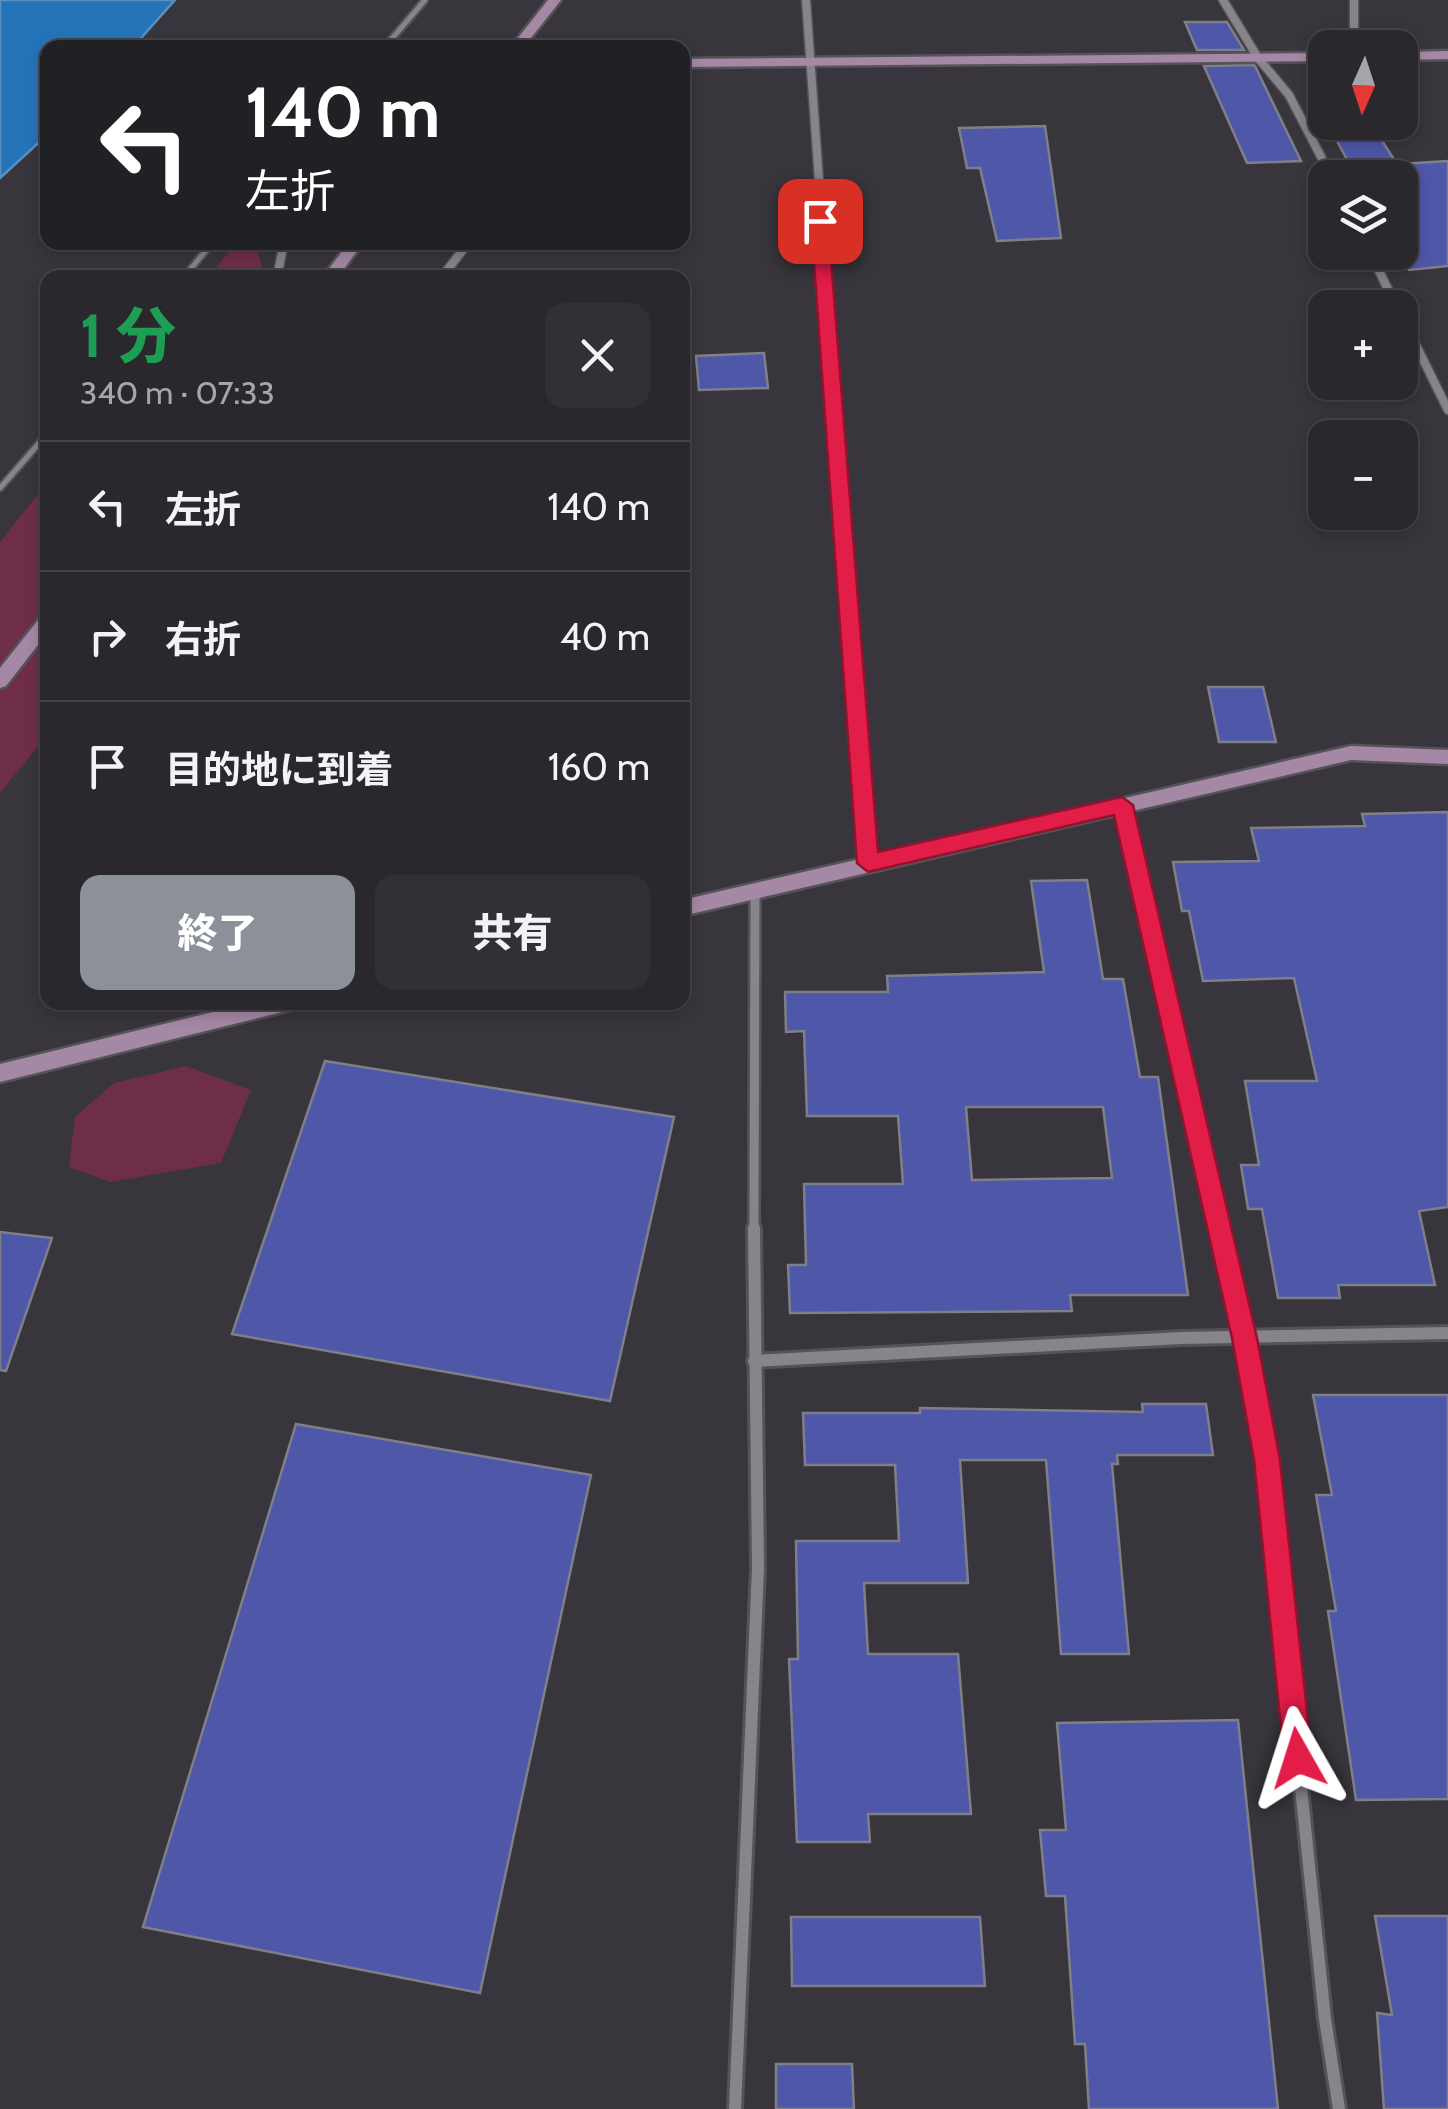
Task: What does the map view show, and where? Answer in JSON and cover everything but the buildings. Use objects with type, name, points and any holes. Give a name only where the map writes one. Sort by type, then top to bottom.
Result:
[{"type":"street","points":[[522,40],[555,0]]},
{"type":"street","points":[[806,0],[868,863]]},
{"type":"street","points":[[1224,0],[1258,58],[1289,95],[1323,160]]},
{"type":"street","points":[[1354,0],[1354,30]]},
{"type":"street","points":[[1418,56],[1448,55]]},
{"type":"street","points":[[690,63],[1308,57]]},
{"type":"street","points":[[335,270],[351,250]]},
{"type":"street","points":[[1418,350],[1448,410]]},
{"type":"street","points":[[0,681],[40,630]]},
{"type":"street","points":[[690,906],[1351,753],[1448,757]]},
{"type":"street","points":[[1122,805],[1244,1338],[1267,1460],[1324,2018],[1340,2109]]},
{"type":"street","points":[[734,2109],[758,1568],[754,1361],[755,890]]},
{"type":"street","points":[[0,1073],[237,1010]]},
{"type":"street","points":[[754,1361],[1244,1338],[1448,1333]]},
{"type":"lane","points":[[391,40],[426,0]]},
{"type":"lane","points":[[189,270],[206,250]]},
{"type":"lane","points":[[0,488],[40,442]]},
{"type":"shaded area","points":[[231,250],[258,250],[262,270],[213,270]]},
{"type":"shaded area","points":[[40,492],[40,744],[0,793],[0,542]]},
{"type":"shaded area","points":[[186,1066],[251,1090],[221,1163],[110,1182],[69,1167],[75,1117],[114,1083]]},
{"type":"water","points":[[0,0],[175,0],[139,40],[40,40],[40,141],[0,178]]},
{"type":"route","points":[[820,221],[868,863],[1122,805],[1244,1338],[1267,1460],[1298,1758]]}]
